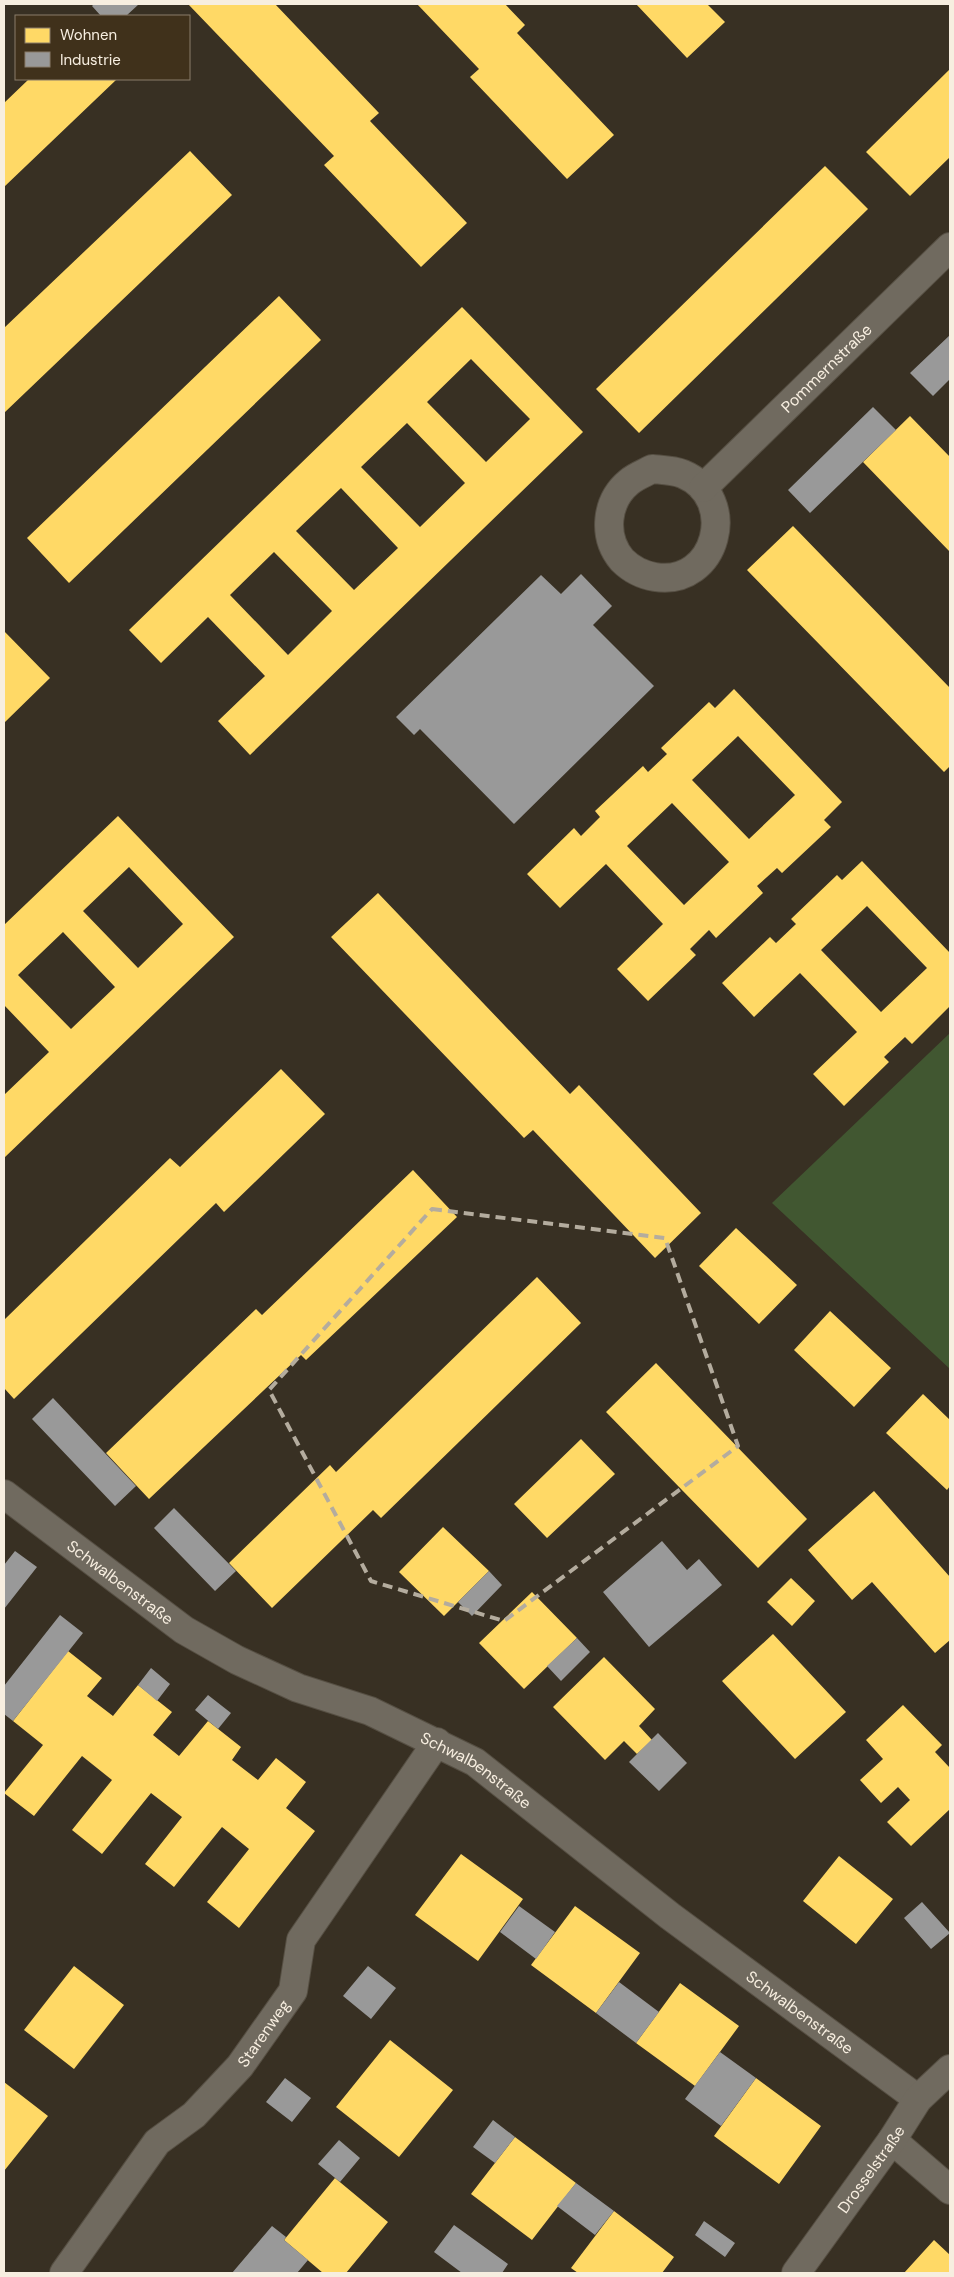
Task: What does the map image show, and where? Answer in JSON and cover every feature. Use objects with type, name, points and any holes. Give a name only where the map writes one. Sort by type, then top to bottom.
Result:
[{"type":"street","name":"Pommernstraße","points":[[702,488],[950,247]]},
{"type":"street","name":"Schwalbenstraße","points":[[4,1494],[184,1630],[237,1660],[298,1688],[370,1711],[475,1762],[511,1788],[670,1916],[918,2099]]},
{"type":"street","name":"Starenweg","points":[[64,2273],[157,2142],[194,2114],[240,2066],[288,1999],[293,1991],[301,1940],[437,1742]]},
{"type":"street","name":"Drosselstraße","points":[[796,2273],[892,2140],[918,2099],[950,2069]]},
{"type":"street","points":[[892,2140],[950,2190]]},
{"type":"highlighted area","points":[[432,1209],[665,1238],[738,1446],[504,1621],[371,1581],[269,1390]]},
{"type":"green space","points":[[950,1033],[950,1369],[772,1203]]},
{"type":"building: Wohnen","points":[[188,4],[275,4],[379,113],[370,121],[467,223],[421,267],[324,165],[334,156]]},
{"type":"building: Wohnen","points":[[417,4],[505,4],[525,25],[517,33],[614,135],[567,179],[470,77],[479,69]]},
{"type":"building: Wohnen","points":[[636,4],[707,4],[725,22],[687,58]]},
{"type":"building: Wohnen","points":[[950,69],[950,157],[910,196],[866,152]]},
{"type":"building: Wohnen","points":[[28,80],[116,80],[4,187],[4,103]]},
{"type":"building: Wohnen","points":[[190,151],[232,195],[4,413],[4,328]]},
{"type":"building: Wohnen","points":[[825,166],[868,209],[639,433],[596,389]]},
{"type":"building: Wohnen","points":[[279,296],[321,340],[69,583],[27,538]]},
{"type":"building: Wohnen","points":[[462,307],[583,432],[250,755],[218,721],[265,676],[208,617],[161,663],[129,630]],"holes":[[[471,359],[530,419],[486,462],[427,402]],[[407,423],[465,483],[420,527],[361,467]],[[341,488],[398,548],[354,590],[296,531]],[[274,552],[332,611],[288,655],[230,595]]]},
{"type":"building: Wohnen","points":[[910,416],[950,457],[950,552],[863,462]]},
{"type":"building: Wohnen","points":[[793,526],[950,688],[950,766],[944,772],[747,570]]},
{"type":"building: Wohnen","points":[[4,631],[50,678],[4,723]]},
{"type":"building: Wohnen","points":[[734,689],[842,802],[824,820],[831,827],[782,873],[777,868],[757,886],[763,893],[716,938],[709,930],[690,949],[696,955],[648,1001],[617,969],[663,924],[606,864],[560,908],[527,874],[574,828],[581,836],[600,817],[595,811],[643,766],[648,772],[667,754],[661,748],[709,702],[715,708]],"holes":[[[738,736],[795,795],[749,839],[692,780]],[[672,803],[729,862],[684,905],[627,846]]]},
{"type":"building: Wohnen","points":[[118,816],[234,937],[4,1158],[4,1095],[49,1052],[4,1005],[4,925]],"holes":[[[129,867],[183,924],[138,968],[83,911]],[[63,932],[115,987],[71,1029],[18,975]]]},
{"type":"building: Wohnen","points":[[862,861],[950,953],[950,1006],[912,1044],[905,1037],[884,1057],[889,1062],[844,1106],[813,1074],[857,1032],[800,973],[754,1017],[722,983],[770,937],[776,943],[796,924],[791,919],[837,875],[842,880]],"holes":[[[867,906],[927,968],[881,1012],[821,950]]]},
{"type":"building: Wohnen","points":[[378,893],[570,1094],[579,1085],[701,1213],[655,1258],[533,1130],[524,1138],[331,937]]},
{"type":"building: Wohnen","points":[[281,1069],[325,1114],[224,1212],[216,1203],[14,1399],[4,1388],[4,1320],[170,1158],[180,1167]]},
{"type":"building: Wohnen","points":[[413,1170],[457,1217],[306,1360],[301,1355],[149,1499],[106,1453],[256,1309],[262,1315]]},
{"type":"building: Wohnen","points":[[736,1228],[797,1285],[759,1324],[699,1266]]},
{"type":"building: Wohnen","points":[[537,1277],[581,1323],[381,1518],[373,1510],[272,1608],[229,1563],[330,1465],[336,1472]]},
{"type":"building: Wohnen","points":[[830,1311],[891,1368],[854,1407],[794,1350]]},
{"type":"building: Wohnen","points":[[656,1363],[807,1519],[758,1568],[606,1412]]},
{"type":"building: Wohnen","points":[[923,1394],[950,1420],[950,1486],[947,1490],[886,1433]]},
{"type":"building: Wohnen","points":[[581,1439],[615,1474],[547,1538],[514,1504]]},
{"type":"building: Wohnen","points":[[874,1491],[950,1577],[950,1640],[935,1653],[872,1582],[852,1600],[808,1550]]},
{"type":"building: Wohnen","points":[[443,1527],[489,1571],[444,1616],[399,1572]]},
{"type":"building: Wohnen","points":[[791,1578],[815,1601],[792,1626],[767,1602]]},
{"type":"building: Wohnen","points":[[532,1592],[577,1638],[524,1689],[479,1643]]},
{"type":"building: Wohnen","points":[[773,1634],[846,1712],[795,1759],[722,1681]]},
{"type":"building: Wohnen","points":[[68,1651],[102,1678],[87,1696],[113,1716],[138,1685],[172,1712],[153,1735],[179,1756],[208,1721],[241,1747],[232,1760],[258,1780],[276,1758],[306,1782],[286,1808],[315,1831],[239,1928],[207,1902],[249,1849],[222,1827],[174,1887],[145,1864],[182,1817],[151,1793],[102,1854],[72,1830],[112,1780],[82,1756],[34,1816],[4,1793],[43,1745],[13,1721]]},
{"type":"building: Wohnen","points":[[604,1657],[655,1709],[639,1726],[652,1740],[637,1754],[624,1741],[605,1760],[553,1707]]},
{"type":"building: Wohnen","points":[[903,1705],[942,1745],[935,1752],[950,1768],[950,1809],[911,1846],[887,1822],[910,1800],[898,1787],[881,1803],[860,1780],[883,1759],[866,1740]]},
{"type":"building: Wohnen","points":[[461,1854],[523,1899],[478,1961],[415,1915]]},
{"type":"building: Wohnen","points":[[839,1856],[893,1899],[856,1944],[803,1901]]},
{"type":"building: Wohnen","points":[[575,1906],[640,1953],[596,2013],[531,1965]]},
{"type":"building: Wohnen","points":[[74,1966],[124,2005],[74,2069],[24,2030]]},
{"type":"building: Wohnen","points":[[680,1983],[739,2026],[695,2086],[636,2043]]},
{"type":"building: Wohnen","points":[[390,2040],[453,2090],[399,2157],[336,2107]]},
{"type":"building: Wohnen","points":[[756,2078],[821,2126],[779,2184],[714,2136]]},
{"type":"building: Wohnen","points":[[4,2082],[48,2116],[4,2171]]},
{"type":"building: Wohnen","points":[[515,2137],[576,2183],[532,2240],[471,2194]]},
{"type":"building: Wohnen","points":[[335,2178],[388,2222],[346,2273],[323,2273],[284,2240]]},
{"type":"building: Wohnen","points":[[614,2211],[674,2257],[662,2273],[578,2273],[571,2268]]},
{"type":"building: Wohnen","points":[[934,2240],[950,2255],[950,2273],[904,2273]]},
{"type":"building: Industrie","points":[[94,4],[139,4],[127,15],[100,15],[92,6]]},
{"type":"building: Industrie","points":[[950,335],[950,379],[933,396],[910,373]]},
{"type":"building: Industrie","points":[[873,407],[896,430],[810,513],[788,490]]},
{"type":"building: Industrie","points":[[581,574],[612,606],[593,625],[654,686],[514,824],[420,729],[414,735],[396,717],[541,575],[561,594]]},
{"type":"building: Industrie","points":[[53,1398],[136,1486],[115,1506],[32,1419]]},
{"type":"building: Industrie","points":[[174,1508],[236,1571],[215,1591],[154,1528]]},
{"type":"building: Industrie","points":[[662,1541],[687,1570],[699,1559],[722,1585],[649,1647],[603,1592]]},
{"type":"building: Industrie","points":[[15,1551],[37,1567],[4,1609],[4,1565]]},
{"type":"building: Industrie","points":[[489,1571],[502,1585],[472,1616],[458,1602]]},
{"type":"building: Industrie","points":[[60,1615],[83,1633],[13,1721],[4,1714],[4,1686]]},
{"type":"building: Industrie","points":[[577,1638],[590,1652],[561,1681],[547,1666]]},
{"type":"building: Industrie","points":[[151,1668],[170,1684],[157,1701],[138,1685]]},
{"type":"building: Industrie","points":[[208,1695],[231,1713],[218,1729],[195,1710]]},
{"type":"building: Industrie","points":[[658,1733],[687,1763],[659,1791],[629,1762]]},
{"type":"building: Industrie","points":[[922,1902],[950,1933],[931,1949],[904,1918]]},
{"type":"building: Industrie","points":[[519,1906],[555,1932],[536,1959],[500,1932]]},
{"type":"building: Industrie","points":[[368,1966],[396,1988],[371,2019],[343,1996]]},
{"type":"building: Industrie","points":[[619,1982],[659,2012],[636,2043],[596,2013]]},
{"type":"building: Industrie","points":[[720,2052],[756,2078],[721,2126],[685,2099]]},
{"type":"building: Industrie","points":[[285,2078],[311,2098],[292,2122],[266,2102]]},
{"type":"building: Industrie","points":[[493,2120],[515,2137],[495,2163],[473,2147]]},
{"type":"building: Industrie","points":[[339,2140],[360,2158],[340,2182],[318,2164]]},
{"type":"building: Industrie","points":[[576,2183],[614,2211],[595,2235],[557,2206]]},
{"type":"building: Industrie","points":[[704,2221],[735,2243],[725,2257],[695,2235]]},
{"type":"building: Industrie","points":[[454,2225],[508,2264],[502,2273],[462,2273],[434,2252]]},
{"type":"building: Industrie","points":[[272,2226],[286,2237],[284,2240],[308,2260],[297,2273],[232,2273]]}]
